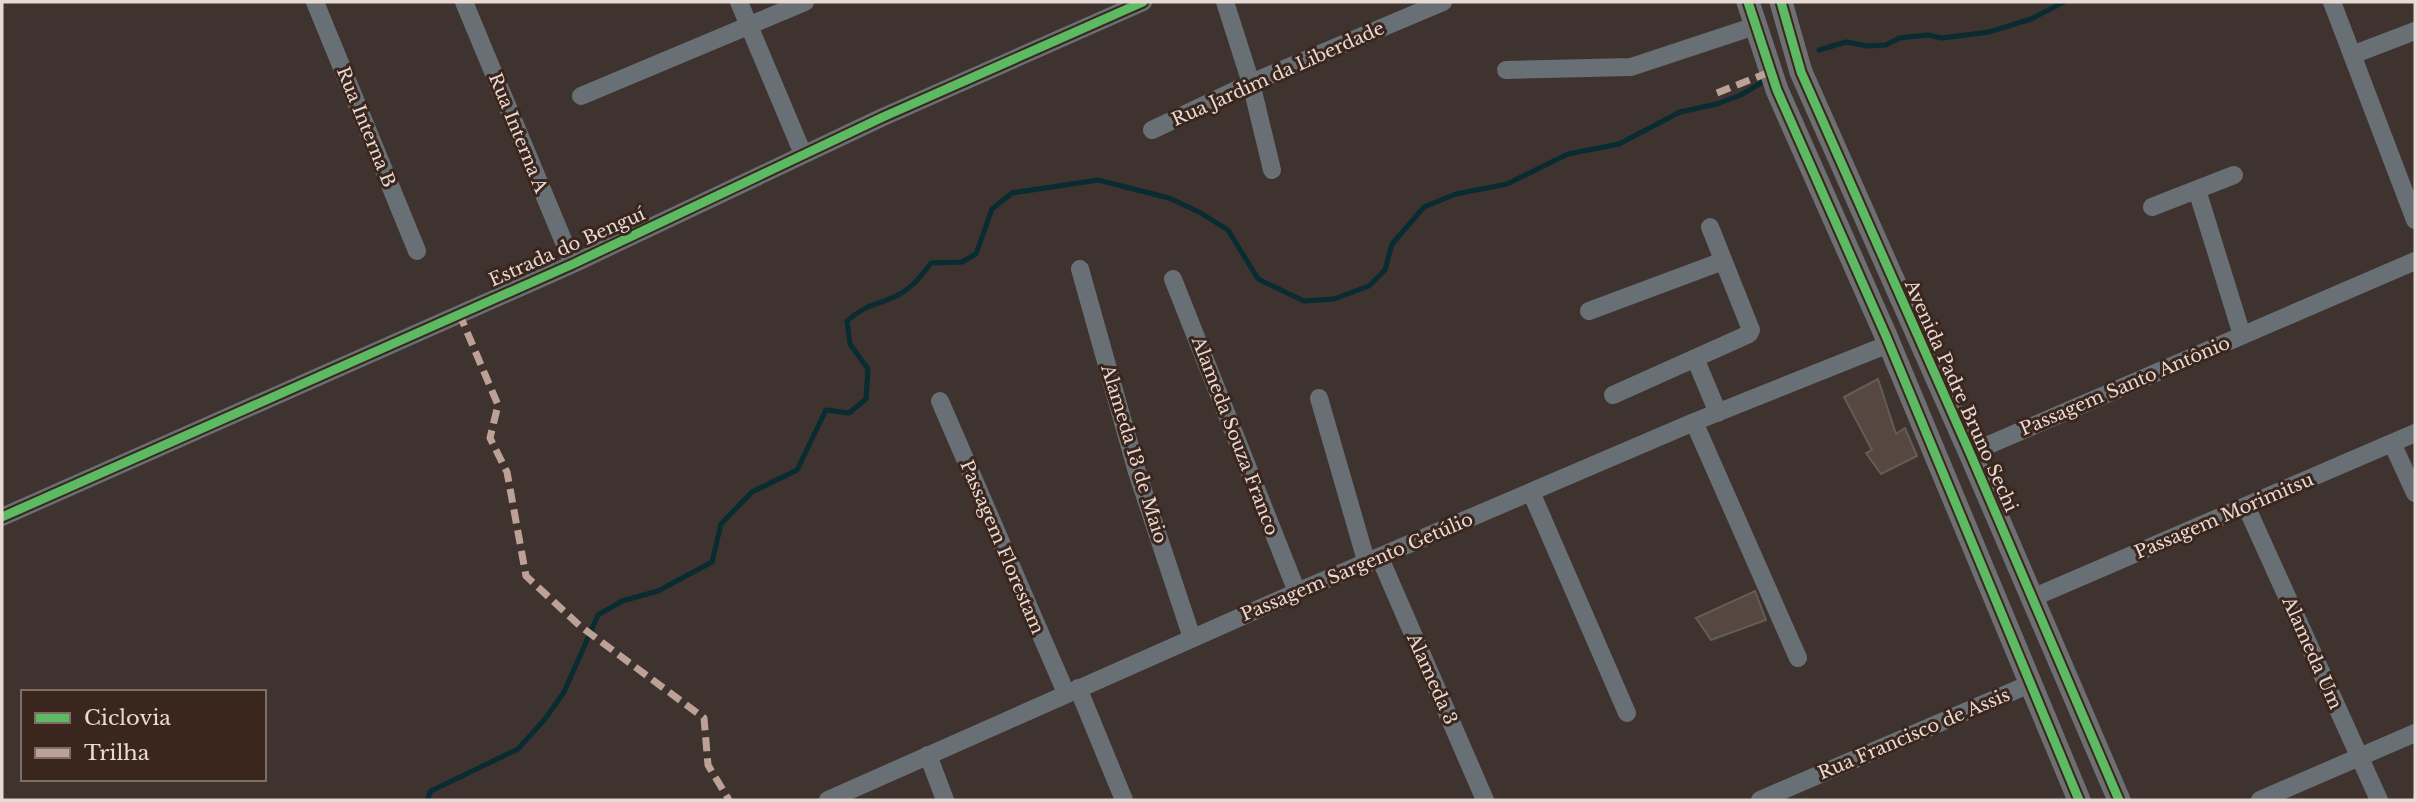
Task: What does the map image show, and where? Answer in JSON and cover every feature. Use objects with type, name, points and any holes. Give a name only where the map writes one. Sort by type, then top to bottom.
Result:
[{"type":"main road","points":[[1748,2],[1777,90],[1889,344],[2080,800]]},
{"type":"main road","name":"Avenida Padre Bruno Sechi","points":[[1781,2],[1801,72],[1970,453],[2119,800]]},
{"type":"street","name":"Rua Interna B","points":[[315,2],[417,251]]},
{"type":"street","name":"Rua Interna A","points":[[464,2],[573,264]]},
{"type":"street","points":[[739,2],[803,154]]},
{"type":"street","points":[[581,96],[805,2]]},
{"type":"street","name":"Estrada do Benguí","points":[[2,517],[573,264],[803,154],[1143,2]]},
{"type":"street","points":[[1226,2],[1251,83],[1272,170]]},
{"type":"street","name":"Rua Jardim da Liberdade","points":[[1152,130],[1251,83],[1443,2]]},
{"type":"street","points":[[2332,2],[2415,220]]},
{"type":"street","points":[[1506,70],[1631,67],[1755,26]]},
{"type":"street","points":[[2353,55],[2415,31]]},
{"type":"street","points":[[2152,207],[2234,175]]},
{"type":"street","name":"Passagem Santo Antônio","points":[[2197,190],[2242,335]]},
{"type":"street","points":[[1613,395],[1749,334],[1751,330],[1710,227]]},
{"type":"street","points":[[1589,311],[1723,261]]},
{"type":"street","name":"Passagem Santo Antônio","points":[[1970,453],[2415,261]]},
{"type":"street","name":"Alameda 13 de Maio","points":[[1080,269],[1137,472],[1192,638]]},
{"type":"street","name":"Alameda Souza Franco","points":[[1173,279],[1297,592]]},
{"type":"street","name":"Passagem Sargento Getúlio","points":[[828,800],[1297,592],[1694,422],[1889,344]]},
{"type":"street","points":[[1695,358],[1718,413]]},
{"type":"street","name":"Alameda 3","points":[[1319,398],[1373,561],[1485,800]]},
{"type":"street","name":"Passagem Florestam","points":[[940,401],[1124,800]]},
{"type":"street","points":[[1694,422],[1798,658]]},
{"type":"street","name":"Passagem Morimitsu","points":[[2032,598],[2415,433]]},
{"type":"street","points":[[2392,443],[2415,494]]},
{"type":"street","points":[[1531,492],[1627,713]]},
{"type":"street","name":"Alameda Um","points":[[2246,506],[2379,800]]},
{"type":"street","name":"Rua Francisco de Assis","points":[[1760,800],[2031,684]]},
{"type":"street","points":[[2260,800],[2415,733]]},
{"type":"street","points":[[928,755],[946,800]]},
{"type":"building","points":[[1878,379],[1896,434],[1905,428],[1917,456],[1881,474],[1866,453],[1872,450],[1844,397]]},
{"type":"building","points":[[1755,591],[1766,620],[1711,640],[1696,618]]},
{"type":"waterway","points":[[1819,50],[1846,42],[1868,46],[1886,45],[1899,38],[1928,35],[1942,38],[1989,32],[2031,19],[2064,2]]},
{"type":"waterway","points":[[427,800],[431,791],[518,749],[545,719],[564,692],[598,615],[622,601],[658,591],[712,562],[721,524],[752,492],[797,470],[826,410],[849,413],[866,399],[868,369],[850,344],[847,321],[866,308],[903,292],[931,263],[962,262],[976,254],[992,209],[1012,193],[1098,180],[1169,198],[1228,230],[1258,279],[1304,301],[1334,299],[1369,286],[1385,270],[1392,244],[1424,207],[1456,194],[1507,184],[1568,154],[1619,144],[1680,112],[1717,104],[1741,95],[1766,80]]},
{"type":"marked path","points":[[1717,93],[1772,71]]},
{"type":"marked path","points":[[459,313],[498,405],[490,438],[507,472],[526,576],[580,626],[704,718],[708,765],[729,800]]},
{"type":"cycle path","points":[[2,517],[573,264],[883,117],[1143,2]]},
{"type":"cycle path","points":[[1748,2],[1777,90],[1886,336],[2079,800]]},
{"type":"cycle path","points":[[1781,2],[1801,72],[1970,453],[2119,800]]}]
